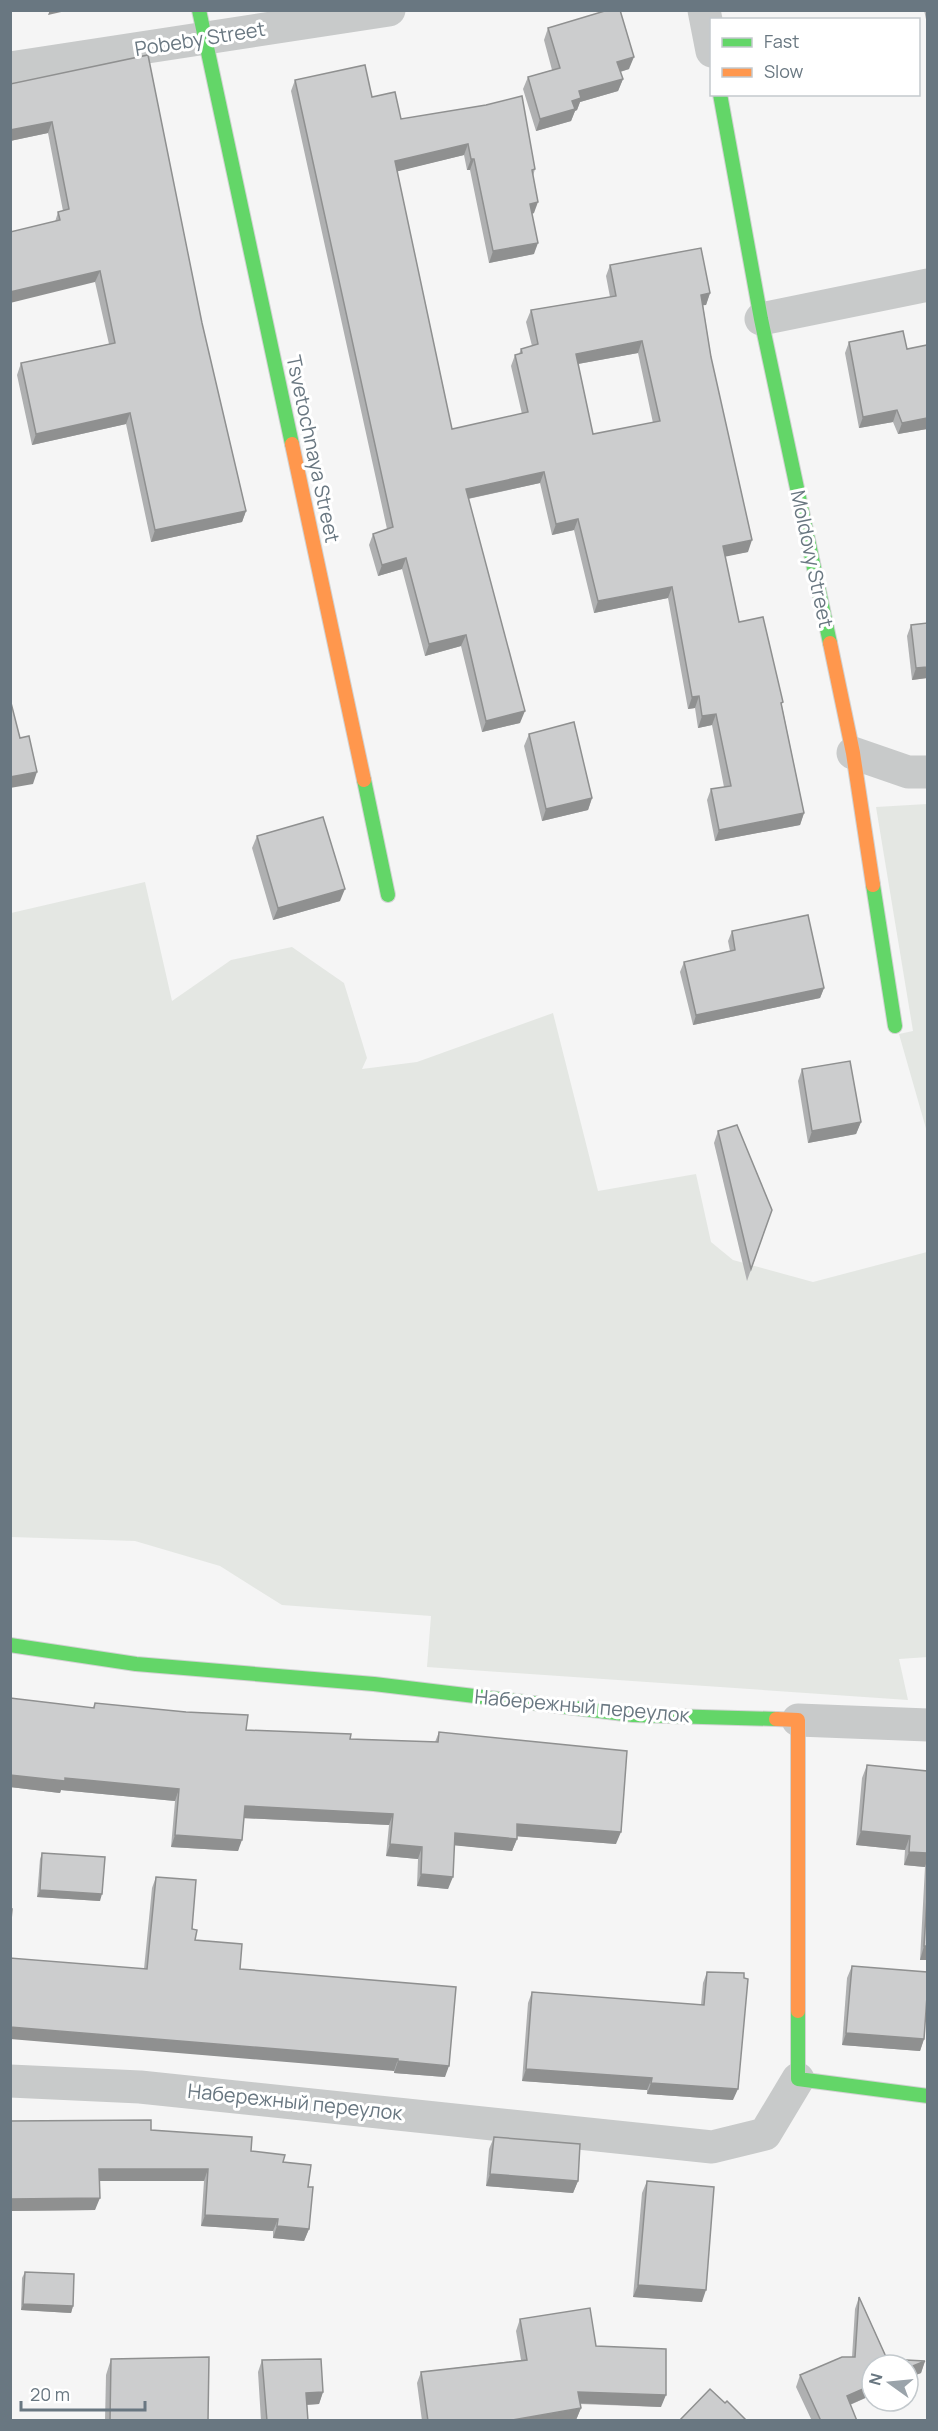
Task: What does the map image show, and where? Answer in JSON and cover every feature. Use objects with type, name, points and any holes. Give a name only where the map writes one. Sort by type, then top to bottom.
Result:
[{"type":"street","name":"Pobeby Street","points":[[10,68],[202,25],[389,10]]},
{"type":"street","points":[[704,10],[710,45]]},
{"type":"street","name":"Tsvetochnaya Street","points":[[202,25],[388,896]]},
{"type":"street","name":"Moldovy Street","points":[[720,96],[761,319],[853,753],[895,1026]]},
{"type":"street","points":[[761,319],[927,285]]},
{"type":"street","points":[[853,753],[908,772],[927,772]]},
{"type":"street","name":"Набережный переулок","points":[[10,1645],[136,1664],[374,1684],[633,1714],[798,1720]]},
{"type":"street","points":[[927,1725],[798,1720],[798,2079],[927,2097]]},
{"type":"street","name":"Набережный переулок","points":[[10,2081],[140,2086],[712,2147],[765,2134],[798,2079]]},
{"type":"shaded area","points":[[927,804],[927,1132],[899,1034],[913,1031],[876,807]]},
{"type":"shaded area","points":[[145,882],[172,1001],[231,960],[292,947],[344,983],[367,1058],[362,1069],[417,1062],[553,1013],[598,1191],[696,1174],[711,1242],[733,1260],[813,1282],[927,1252],[928,1657],[899,1659],[908,1700],[427,1667],[431,1616],[282,1605],[220,1566],[135,1541],[11,1537],[11,913]]},
{"type":"building","points":[[608,10],[620,10],[634,57],[617,62],[623,79],[579,91],[581,98],[572,101],[575,109],[540,119],[528,77],[560,68],[548,28]]},
{"type":"building","points":[[148,55],[202,323],[246,511],[155,530],[130,413],[36,434],[21,363],[115,343],[100,271],[10,292],[10,232],[60,220],[58,212],[69,209],[52,122],[10,130],[10,84]]},
{"type":"building","points":[[365,65],[372,97],[395,92],[401,119],[486,105],[522,96],[535,169],[532,170],[538,202],[530,204],[538,243],[493,251],[474,159],[471,159],[468,144],[395,161],[452,429],[528,412],[515,355],[522,353],[521,349],[538,344],[531,310],[616,296],[610,265],[701,248],[710,293],[701,295],[711,357],[752,540],[723,546],[739,622],[763,617],[783,702],[781,703],[804,813],[719,830],[711,789],[731,786],[716,714],[702,716],[699,696],[692,697],[672,587],[598,601],[578,519],[556,524],[544,472],[466,489],[525,711],[486,721],[466,635],[429,644],[406,558],[382,565],[373,534],[393,527],[295,80]],"holes":[[[642,341],[660,421],[593,434],[576,354]]]},
{"type":"building","points":[[903,331],[907,349],[927,345],[927,418],[902,423],[897,410],[863,417],[849,342]]},
{"type":"building","points":[[927,623],[927,667],[916,668],[911,625]]},
{"type":"building","points":[[10,699],[20,738],[29,736],[37,772],[10,777]]},
{"type":"building","points":[[574,722],[592,798],[546,809],[529,734]]},
{"type":"building","points":[[323,817],[345,889],[278,908],[257,836]]},
{"type":"building","points":[[808,915],[824,988],[696,1015],[684,962],[735,950],[732,931]]},
{"type":"building","points":[[850,1061],[861,1122],[812,1131],[802,1069]]},
{"type":"building","points":[[737,1125],[772,1210],[751,1269],[718,1131]]},
{"type":"building","points":[[10,1698],[94,1708],[95,1703],[186,1712],[248,1715],[246,1730],[351,1734],[350,1739],[438,1742],[439,1732],[627,1751],[621,1832],[517,1824],[517,1839],[455,1833],[453,1877],[421,1874],[422,1847],[390,1844],[393,1814],[245,1806],[242,1840],[175,1835],[179,1789],[10,1775]]},
{"type":"building","points":[[867,1765],[927,1771],[927,1853],[909,1852],[910,1836],[861,1831]]},
{"type":"building","points":[[42,1853],[105,1857],[102,1894],[40,1890]]},
{"type":"building","points":[[156,1877],[196,1880],[192,1929],[197,1930],[195,1940],[242,1944],[240,1969],[456,1987],[449,2066],[398,2061],[398,2059],[10,2027],[10,1958],[147,1969]]},
{"type":"building","points":[[927,1898],[927,1946],[924,1946]]},
{"type":"building","points":[[852,1966],[927,1972],[924,2039],[846,2033]]},
{"type":"building","points":[[707,1972],[744,1973],[744,1978],[748,1979],[738,2089],[651,2083],[652,2078],[526,2069],[532,1992],[704,2005]]},
{"type":"building","points":[[151,2120],[151,2130],[252,2137],[251,2151],[285,2155],[283,2162],[311,2165],[308,2187],[313,2187],[309,2229],[277,2226],[278,2219],[205,2215],[208,2169],[99,2169],[100,2198],[10,2199],[10,2121]]},
{"type":"building","points":[[494,2137],[580,2144],[578,2181],[490,2174]]},
{"type":"building","points":[[647,2181],[714,2187],[706,2290],[638,2285]]},
{"type":"building","points":[[25,2272],[74,2274],[73,2306],[23,2304]]},
{"type":"building","points":[[859,2297],[884,2353],[860,2353],[860,2390],[847,2396],[857,2421],[821,2421],[800,2375],[842,2357],[855,2357]]},
{"type":"building","points":[[590,2308],[596,2346],[666,2349],[666,2395],[578,2392],[581,2408],[506,2421],[428,2421],[421,2372],[527,2360],[520,2319]]},
{"type":"building","points":[[209,2357],[208,2421],[110,2421],[111,2359]]},
{"type":"building","points":[[321,2359],[323,2392],[306,2393],[308,2421],[267,2421],[262,2360]]},
{"type":"building","points":[[710,2389],[725,2403],[727,2401],[747,2421],[679,2421]]},
{"type":"traffic: fast","points":[[199,10],[292,444]]},
{"type":"traffic: fast","points":[[720,96],[761,319],[830,643]]},
{"type":"traffic: fast","points":[[364,780],[388,895]]},
{"type":"traffic: fast","points":[[873,885],[895,1026]]},
{"type":"traffic: fast","points":[[10,1645],[136,1664],[374,1684],[633,1715],[776,1719]]},
{"type":"traffic: fast","points":[[798,2011],[798,2079],[928,2096]]},
{"type":"traffic: slow","points":[[292,444],[364,780]]},
{"type":"traffic: slow","points":[[830,643],[853,753],[873,885]]},
{"type":"traffic: slow","points":[[776,1719],[798,1720],[798,2011]]}]
